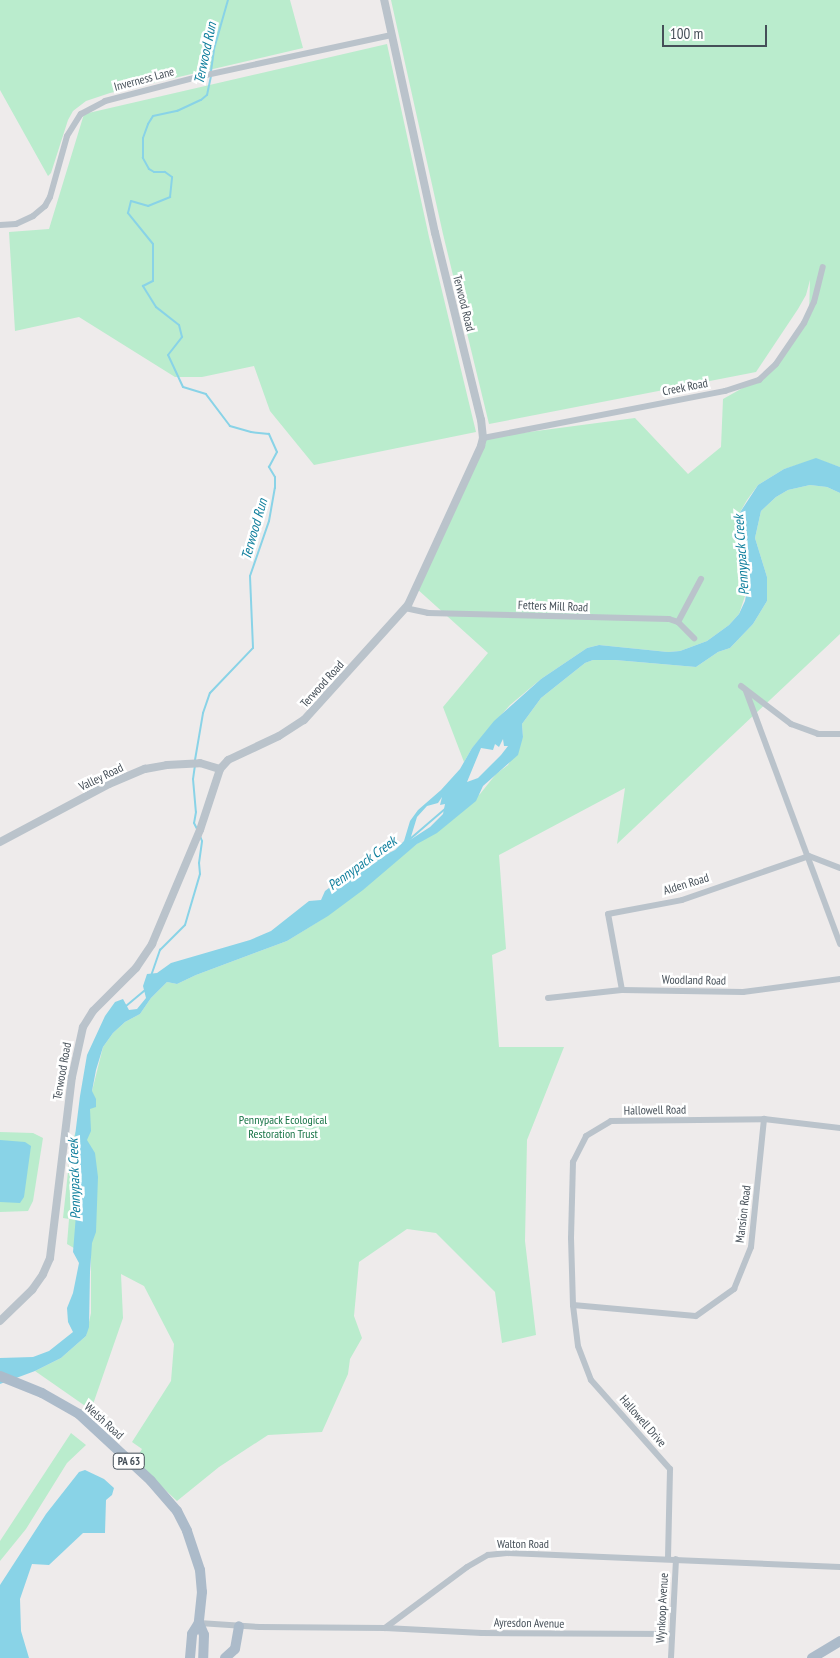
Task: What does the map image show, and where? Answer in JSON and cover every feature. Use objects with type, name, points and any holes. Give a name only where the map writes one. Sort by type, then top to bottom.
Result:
[{"type":"main road","name":"Welsh Road","points":[[0,1376],[42,1393],[79,1414],[151,1481],[172,1504],[187,1531],[200,1570],[202,1592],[199,1623],[192,1634],[190,1658]]},
{"type":"main road","name":"Welsh Road","points":[[199,1623],[204,1635],[203,1658]]},
{"type":"main road","points":[[225,1658],[235,1649],[238,1626]]},
{"type":"main road","points":[[812,1658],[840,1641]]},
{"type":"street","name":"Terwood Road","points":[[0,1321],[32,1290],[43,1274],[50,1258],[72,1077],[83,1027],[93,1011],[130,975],[148,952],[200,830],[220,769],[228,760],[278,736],[304,720],[405,608],[476,457],[483,438],[481,420],[435,233],[384,0]]},
{"type":"street","name":"Inverness Lane","points":[[0,225],[16,224],[33,216],[45,206],[50,196],[67,136],[81,114],[105,101],[197,77],[219,74],[392,35]]},
{"type":"street","name":"Creek Road","points":[[483,438],[725,391],[759,380],[772,370],[804,323],[816,296],[823,267]]},
{"type":"street","points":[[694,638],[678,622],[701,579]]},
{"type":"street","name":"Fetters Mill Road","points":[[405,608],[428,613],[669,619],[678,622]]},
{"type":"street","points":[[840,734],[818,734],[791,724],[744,689],[809,856],[840,944]]},
{"type":"street","name":"Valley Road","points":[[0,842],[123,777],[159,766],[200,763],[220,769]]},
{"type":"street","points":[[809,856],[840,868]]},
{"type":"street","name":"Alden Road","points":[[622,990],[608,914],[682,900],[809,856]]},
{"type":"street","name":"Woodland Road","points":[[548,998],[622,990],[743,992],[840,979]]},
{"type":"street","name":"Hallowell Road","points":[[573,1305],[571,1238],[573,1162],[586,1136],[611,1121],[764,1119],[840,1128]]},
{"type":"street","name":"Mansion Road","points":[[573,1305],[696,1316],[734,1289],[751,1247],[764,1119]]},
{"type":"street","name":"Hallowell Drive","points":[[573,1305],[578,1346],[591,1380],[670,1469],[668,1558]]},
{"type":"street","name":"Walton Road","points":[[386,1628],[467,1567],[488,1556],[507,1553],[668,1558],[840,1567]]},
{"type":"street","name":"Wynkoop Avenue","points":[[671,1658],[676,1559]]},
{"type":"street","points":[[199,1623],[238,1626],[386,1628]]},
{"type":"street","name":"Ayresdon Avenue","points":[[386,1628],[482,1633],[671,1634]]},
{"type":"green space","points":[[0,0],[290,0],[303,48],[110,93],[86,101],[73,111],[68,120],[51,173],[48,176],[0,90]]},
{"type":"green space","points":[[391,0],[840,0],[840,467],[816,459],[784,469],[758,485],[747,500],[739,514],[749,558],[748,587],[739,614],[729,625],[707,641],[680,651],[668,652],[599,645],[587,648],[541,679],[510,705],[472,748],[464,762],[443,707],[488,653],[416,588],[483,438],[635,418],[688,474],[721,447],[723,399],[771,372],[809,315],[810,280],[806,295],[798,309],[756,372],[489,424],[443,234]]},
{"type":"green space","points":[[387,44],[429,237],[476,432],[314,465],[270,411],[254,366],[202,377],[175,377],[79,317],[15,331],[9,232],[49,229],[84,114]]},
{"type":"green space","name":"Pennypack Ecological Restoration Trust","points":[[810,485],[827,487],[840,493],[840,634],[617,844],[625,788],[499,855],[506,949],[492,955],[499,1047],[564,1047],[527,1140],[525,1241],[536,1335],[502,1343],[495,1292],[436,1233],[407,1229],[359,1262],[354,1316],[362,1338],[350,1359],[348,1374],[322,1432],[268,1435],[219,1467],[177,1501],[135,1461],[142,1449],[132,1442],[171,1381],[174,1344],[144,1286],[121,1274],[123,1318],[91,1410],[35,1371],[61,1358],[86,1336],[91,1313],[91,1258],[67,1244],[69,1219],[63,1218],[71,1144],[92,1091],[103,1047],[113,1033],[125,1022],[140,1014],[151,998],[167,982],[177,984],[287,941],[321,920],[480,794],[496,774],[508,765],[523,737],[522,724],[541,698],[585,663],[593,660],[615,660],[696,667],[718,652],[730,648],[753,624],[767,601],[767,577],[755,538],[761,511],[776,497],[788,490]]},
{"type":"green space","points":[[0,1132],[33,1133],[43,1138],[33,1201],[28,1211],[0,1212]]},
{"type":"green space","points":[[71,1433],[86,1445],[67,1463],[26,1529],[0,1561],[0,1541]]},
{"type":"water","points":[[816,458],[840,467],[840,493],[827,487],[810,485],[788,490],[776,497],[761,511],[755,538],[767,577],[767,601],[753,624],[730,648],[718,652],[696,667],[615,660],[593,660],[585,663],[541,698],[522,724],[523,737],[518,755],[483,786],[476,801],[437,833],[417,844],[363,890],[328,916],[287,941],[177,984],[167,982],[151,998],[140,1014],[125,1022],[113,1033],[103,1047],[96,1070],[92,1091],[96,1099],[96,1107],[90,1109],[91,1131],[87,1140],[95,1153],[98,1177],[96,1232],[92,1243],[90,1272],[89,1327],[86,1336],[61,1358],[35,1371],[0,1384],[0,1358],[33,1357],[49,1351],[73,1332],[68,1322],[67,1308],[73,1293],[79,1263],[73,1252],[79,1177],[75,1136],[80,1096],[87,1055],[105,1016],[115,1002],[123,999],[129,1010],[137,1009],[146,998],[143,986],[147,974],[157,973],[171,963],[250,940],[271,931],[309,901],[321,900],[325,891],[350,872],[395,850],[404,841],[410,821],[418,810],[441,790],[460,769],[472,748],[494,721],[541,679],[587,648],[599,645],[668,652],[680,651],[707,641],[729,625],[739,614],[745,601],[750,571],[739,514],[758,485],[784,469]],"holes":[[[503,739],[504,746],[508,746],[501,755],[478,778],[467,782],[481,748],[493,750],[495,744],[499,747]],[[442,797],[440,805],[445,804],[443,814],[430,827],[410,840],[417,817],[427,806],[438,803]]]},
{"type":"water","points":[[0,1140],[25,1142],[31,1146],[24,1197],[20,1203],[0,1202]]},
{"type":"water","points":[[85,1470],[104,1479],[114,1488],[112,1495],[106,1500],[105,1533],[83,1533],[49,1565],[32,1564],[20,1599],[21,1631],[29,1658],[0,1658],[0,1585],[46,1514],[79,1472]]},
{"type":"waterway","name":"Terwood Run","points":[[211,71],[214,49],[228,0]]},
{"type":"waterway","name":"Terwood Run","points":[[195,760],[203,713],[210,693],[253,648],[250,576],[269,521],[275,488],[275,477],[269,467],[277,452],[269,434],[251,432],[230,426],[206,394],[183,387],[168,355],[182,337],[179,325],[156,307],[143,286],[153,281],[153,244],[128,213],[131,201],[148,206],[170,197],[172,177],[165,172],[154,172],[149,169],[143,158],[143,138],[148,124],[153,116],[177,111],[201,100],[207,95],[211,76]]},
{"type":"waterway","name":"Terwood Run","points":[[195,765],[193,779],[196,812],[194,823],[197,829]]},
{"type":"waterway","name":"Pennypack Creek","points":[[410,839],[446,808]]},
{"type":"waterway","name":"Terwood Run","points":[[151,976],[160,950],[185,925],[200,874],[199,863],[202,841],[200,836]]},
{"type":"waterway","name":"Pennypack Creek","points":[[126,1006],[145,990]]}]
